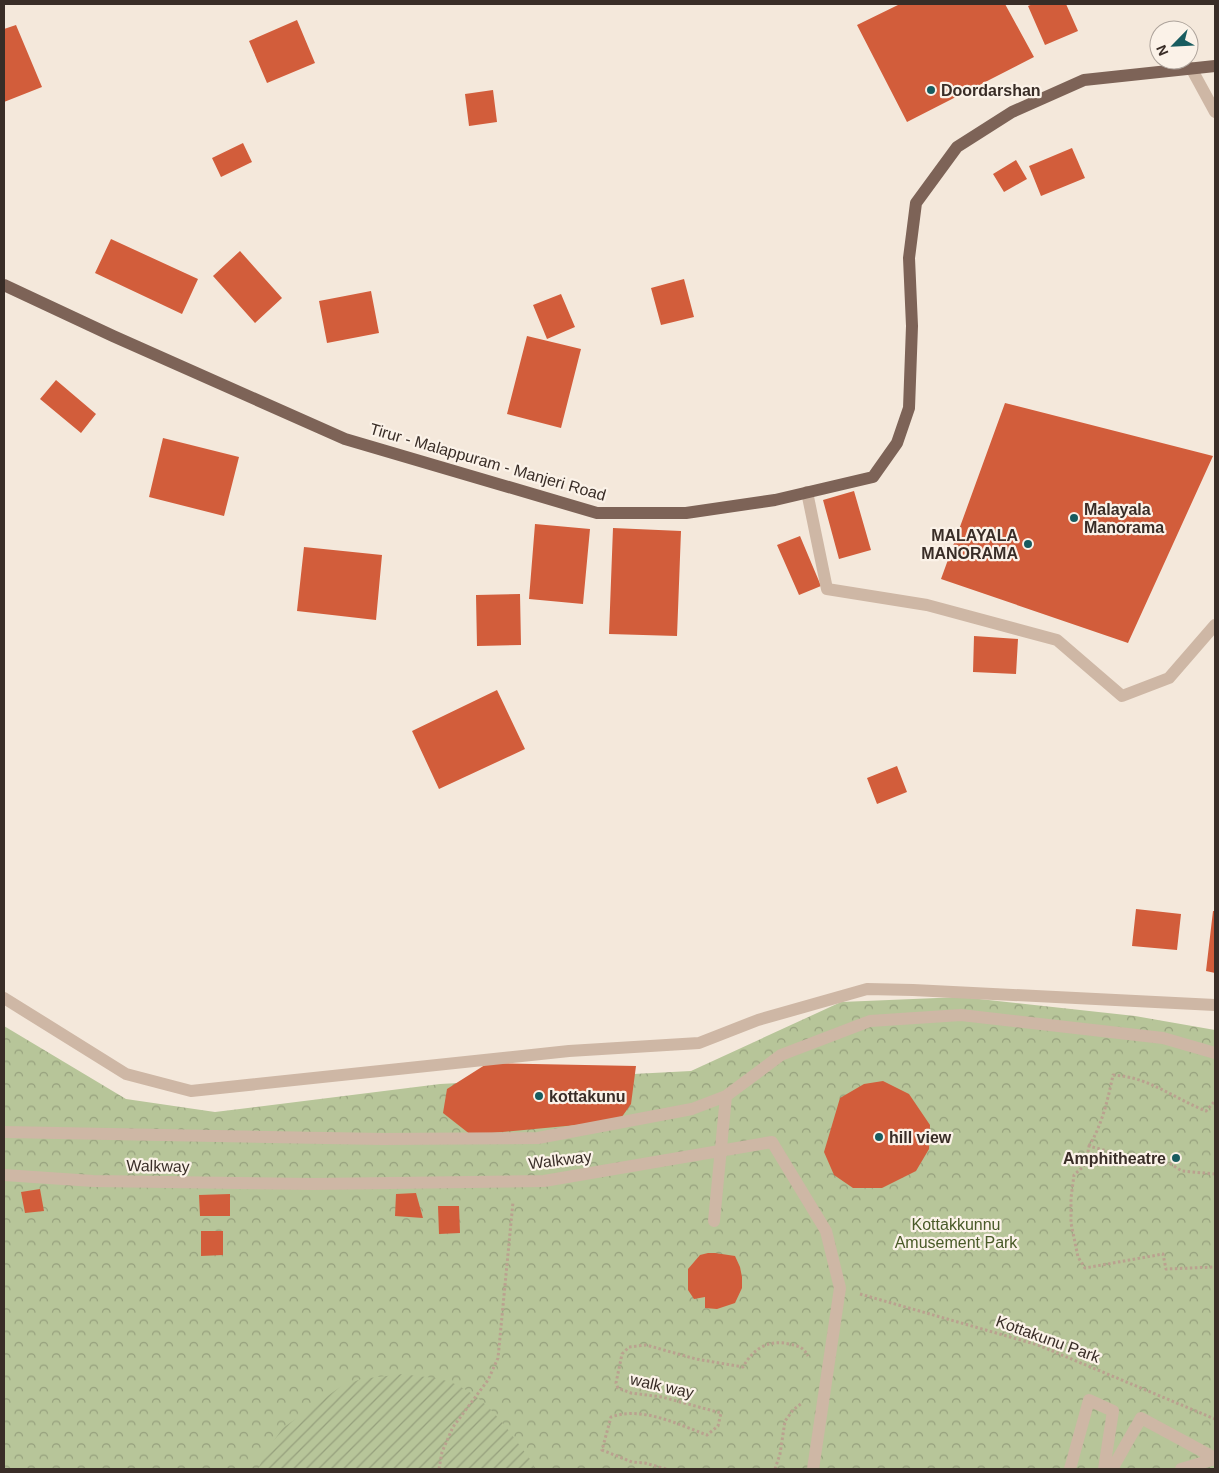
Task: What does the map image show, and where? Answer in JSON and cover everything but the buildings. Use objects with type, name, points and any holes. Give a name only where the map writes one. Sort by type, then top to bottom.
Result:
[{"type":"main road","name":"Tirur - Malappuram - Manjeri Road","points":[[1199,67],[1215,66]]},
{"type":"main road","name":"Tirur - Malappuram - Manjeri Road","points":[[4,285],[122,340],[345,438],[597,513],[686,514],[775,500],[873,477],[897,443],[909,408],[912,326],[910,258],[916,204],[957,147],[1012,112],[1084,80],[1174,70]]},
{"type":"street","points":[[1193,70],[1215,112]]},
{"type":"street","points":[[808,492],[827,589],[927,605],[1057,640],[1122,696],[1169,678],[1215,625]]},
{"type":"street","points":[[4,998],[126,1074],[191,1091],[569,1050],[699,1043],[758,1020],[866,989],[1215,1005]]},
{"type":"street","points":[[4,1132],[382,1140],[538,1138],[692,1109],[726,1096],[781,1055],[870,1021],[961,1015],[1162,1038],[1215,1053]]},
{"type":"street","points":[[714,1221],[726,1096]]},
{"type":"street","name":"Walkway","points":[[4,1175],[93,1181],[313,1184],[544,1181],[772,1142],[826,1231],[840,1288],[813,1469]]},
{"type":"street","points":[[1070,1469],[1089,1400],[1113,1411],[1104,1469]]},
{"type":"street","points":[[1112,1469],[1141,1418],[1215,1458]]},
{"type":"street","points":[[1181,1469],[1215,1458]]},
{"type":"path","points":[[1215,1101],[1206,1111],[1187,1104],[1139,1078],[1127,1075],[1113,1075],[1095,1137],[1089,1146],[1086,1164],[1074,1175],[1071,1198],[1071,1224],[1078,1257],[1085,1268],[1163,1254],[1166,1269],[1215,1267]]},
{"type":"path","points":[[1089,1146],[1129,1157],[1143,1158],[1153,1163],[1169,1163],[1182,1171],[1215,1174]]},
{"type":"path","points":[[439,1469],[442,1452],[453,1427],[488,1380],[498,1358],[515,1181]]},
{"type":"path","name":"Kottakunu Park","points":[[867,1296],[1038,1345],[1215,1419]]},
{"type":"path","name":"walk way","points":[[666,1469],[645,1463],[632,1462],[602,1450],[611,1417],[622,1413],[651,1416],[707,1435],[718,1426],[721,1413],[662,1397],[631,1393],[618,1388],[616,1382],[622,1354],[629,1347],[646,1345],[696,1359],[743,1368],[747,1360],[758,1348],[770,1342],[782,1342],[804,1348],[811,1362]]},
{"type":"path","points":[[775,1469],[780,1454],[784,1421],[806,1396]]},
{"type":"green space","name":"Kottakkunnu Amusement Park","points":[[961,997],[1135,1016],[1215,1030],[1215,1469],[4,1469],[4,1026],[126,1099],[215,1112],[440,1084],[691,1071],[841,1002]]},
{"type":"green space","points":[[403,1374],[446,1381],[471,1393],[501,1420],[533,1463],[534,1469],[258,1469],[267,1450],[283,1428],[340,1387],[361,1379]]},
{"type":"place","name":"Doordarshan","points":[[931,90]]},
{"type":"place","name":"Malayala Manorama","points":[[1074,518]]},
{"type":"place","name":"MALAYALA MANORAMA","points":[[1028,544]]},
{"type":"place","name":"kottakunu","points":[[539,1096]]},
{"type":"place","name":"hill view","points":[[879,1137]]},
{"type":"place","name":"Amphitheatre","points":[[1176,1158]]}]
